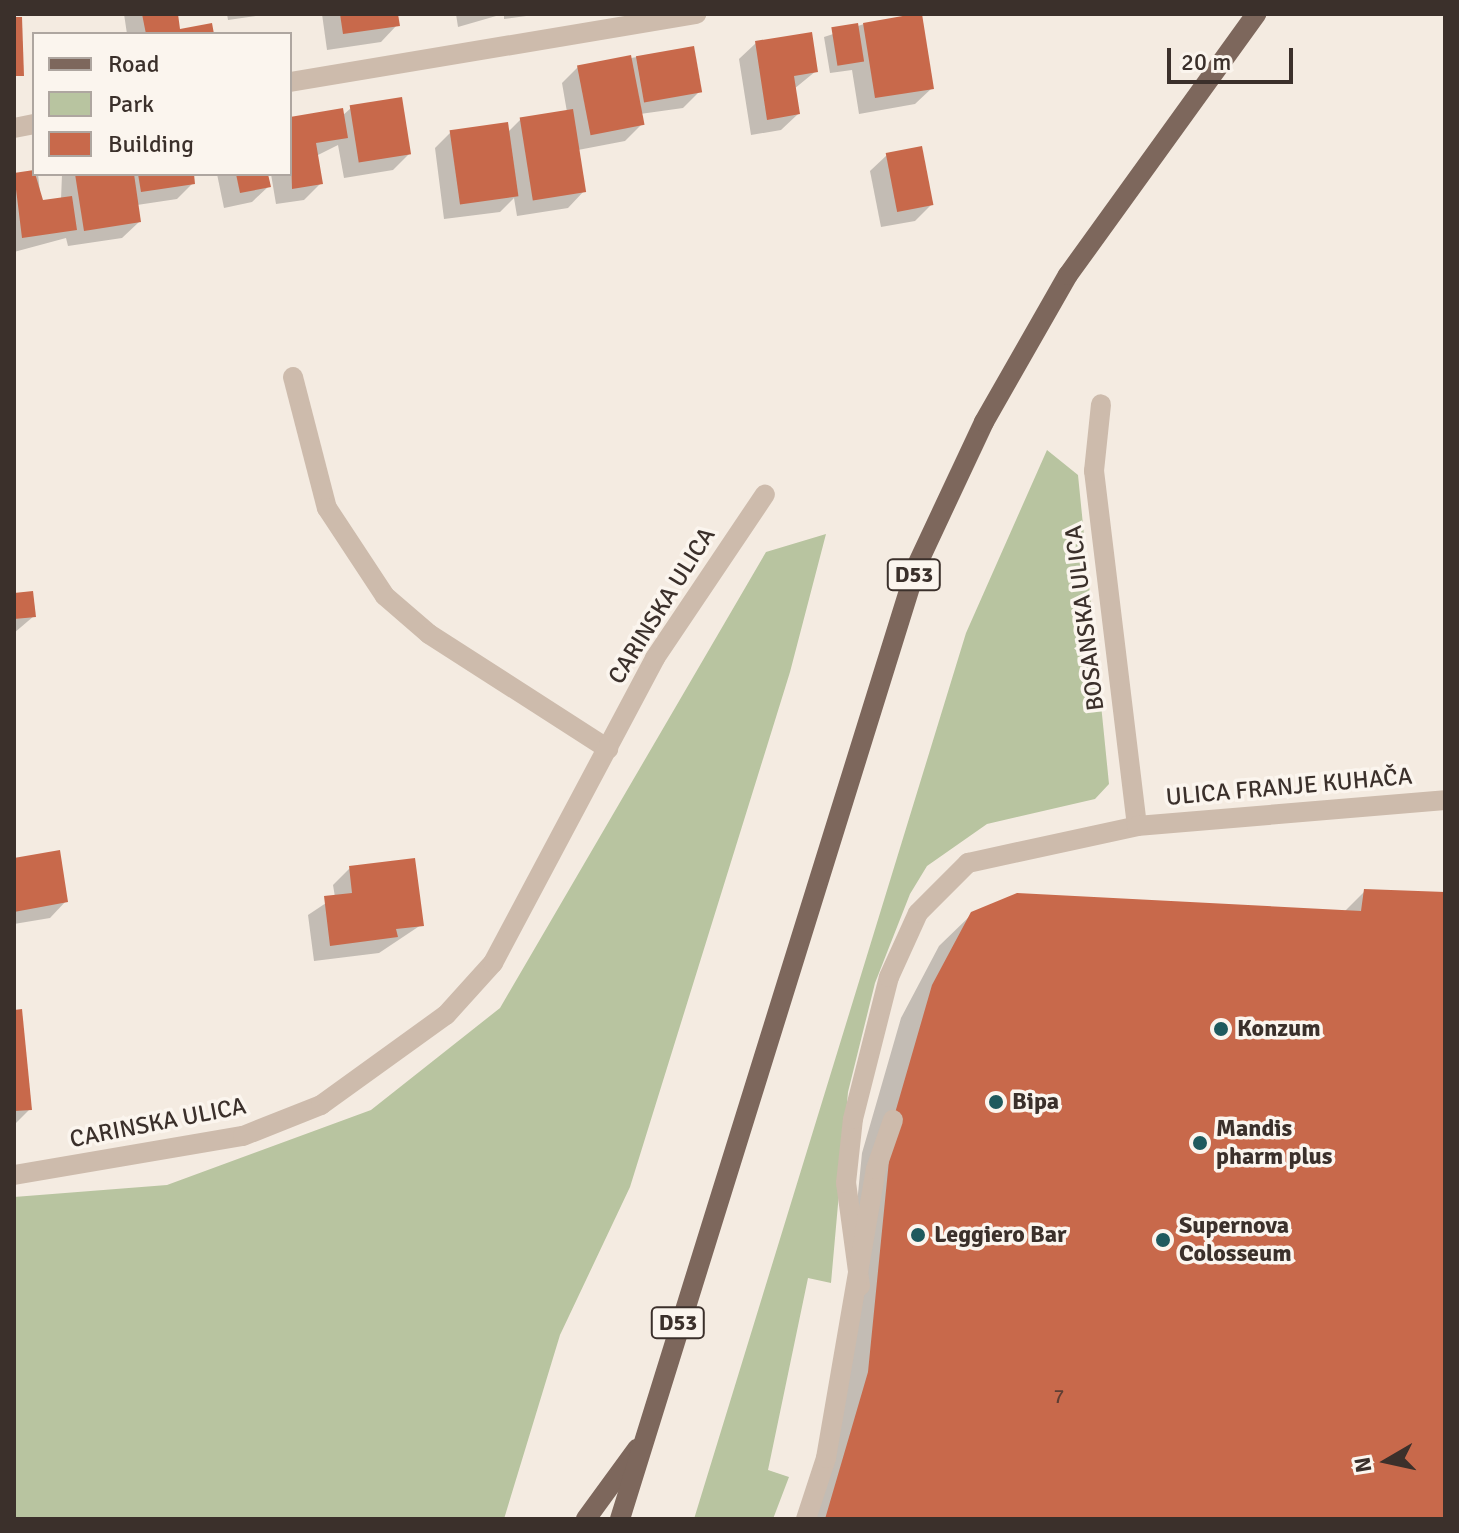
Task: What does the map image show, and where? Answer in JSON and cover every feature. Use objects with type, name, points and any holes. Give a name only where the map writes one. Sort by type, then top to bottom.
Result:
[{"type":"main road","name":"D53","points":[[625,1514],[642,1443],[917,565],[984,422],[1068,275],[1256,14]]},
{"type":"main road","points":[[586,1519],[642,1443]]},
{"type":"street","points":[[292,82],[696,14]]},
{"type":"street","points":[[293,377],[327,508],[385,596],[429,634],[608,749]]},
{"type":"street","name":"BOSANSKA ULICA","points":[[1101,404],[1094,471],[1137,826]]},
{"type":"street","name":"CARINSKA ULICA","points":[[14,1175],[243,1136],[321,1105],[395,1055],[493,963],[655,658],[765,494]]},
{"type":"street","name":"ULICA FRANJE KUHAČA","points":[[860,1286],[846,1183],[853,1119],[889,977],[918,913],[968,863],[1137,826],[1445,800]]},
{"type":"street","points":[[806,1519],[826,1458],[860,1286],[876,1169],[893,1120]]},
{"type":"green space","points":[[1047,450],[1078,475],[1109,784],[1095,799],[987,824],[927,866],[910,894],[875,983],[848,1092],[831,1283],[808,1278],[768,1470],[789,1477],[773,1519],[694,1519],[966,633]]},
{"type":"green space","points":[[826,534],[790,672],[630,1187],[560,1335],[504,1519],[14,1519],[14,1197],[167,1185],[371,1110],[500,1008],[766,552]]},
{"type":"building","points":[[142,14],[178,14],[180,29],[212,23],[214,32],[146,32]]},
{"type":"building","points":[[340,14],[398,14],[400,26],[343,34]]},
{"type":"building","points":[[922,14],[934,89],[875,98],[863,23]]},
{"type":"building","points":[[14,17],[22,17],[24,76],[14,76]]},
{"type":"building","points":[[858,23],[864,62],[837,66],[831,27]]},
{"type":"building","points":[[812,32],[818,72],[794,76],[800,114],[767,120],[755,41]]},
{"type":"building","points":[[694,46],[702,92],[644,103],[636,56]]},
{"type":"building","points":[[631,55],[645,125],[591,135],[577,65]]},
{"type":"building","points":[[402,97],[411,154],[359,163],[350,105]]},
{"type":"building","points":[[343,108],[348,138],[316,143],[323,184],[292,189],[292,117]]},
{"type":"building","points":[[573,109],[586,192],[533,200],[520,117]]},
{"type":"building","points":[[508,122],[518,196],[460,204],[450,130]]},
{"type":"building","points":[[922,146],[933,205],[897,212],[886,153]]},
{"type":"building","points":[[32,170],[43,200],[72,196],[77,230],[22,238],[14,173]]},
{"type":"building","points":[[75,176],[134,176],[141,222],[84,231]]},
{"type":"building","points":[[138,176],[194,176],[195,184],[141,192]]},
{"type":"building","points":[[236,176],[268,176],[271,187],[240,193]]},
{"type":"building","points":[[33,591],[36,617],[14,619],[14,593]]},
{"type":"building","points":[[60,850],[68,902],[14,912],[14,858]]},
{"type":"building","points":[[415,858],[424,926],[396,929],[398,937],[330,946],[324,896],[352,893],[349,866]]},
{"type":"building","name":"Supernova Colosseum","points":[[1364,889],[1445,892],[1445,1519],[825,1519],[868,1372],[893,1120],[932,985],[971,912],[1017,893],[1361,911]]},
{"type":"building","points":[[22,1009],[32,1110],[14,1111],[14,1010]]},
{"type":"place","name":"Konzum","points":[[1221,1029]]},
{"type":"place","name":"Bipa","points":[[996,1102]]},
{"type":"place","name":"Mandis pharm plus","points":[[1200,1143]]},
{"type":"place","name":"Leggiero Bar","points":[[918,1235]]},
{"type":"place","name":"Supernova Colosseum","points":[[1163,1240]]}]
